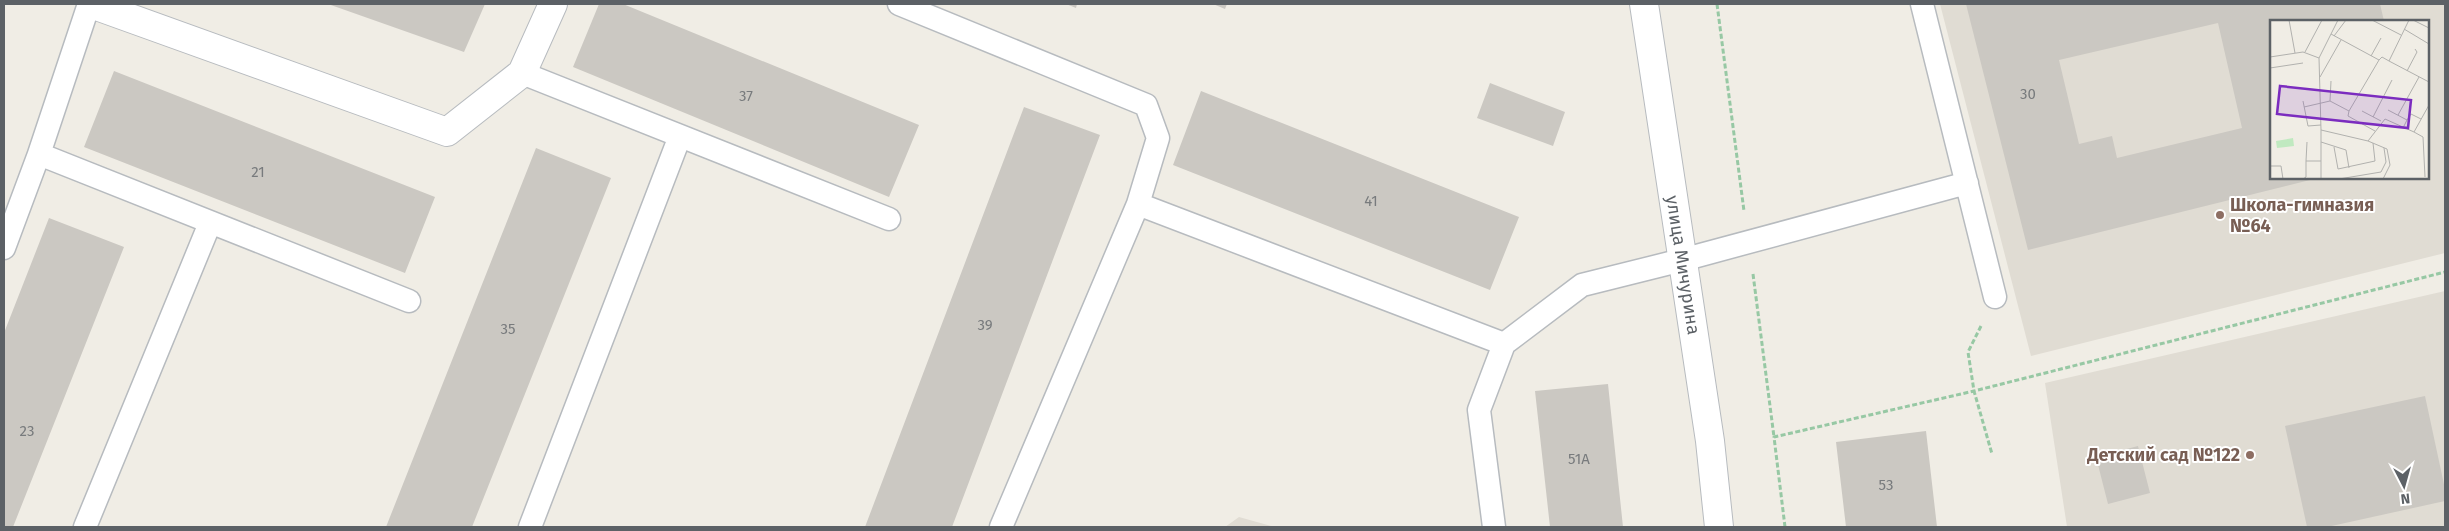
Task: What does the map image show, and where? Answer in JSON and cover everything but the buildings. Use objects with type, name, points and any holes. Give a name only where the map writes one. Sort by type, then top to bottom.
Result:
[{"type":"street","points":[[90,4],[447,132],[522,73],[553,4]]},
{"type":"street","name":"улица Мичурина","points":[[1644,4],[1710,441],[1719,527]]},
{"type":"lane","points":[[4,248],[39,154],[90,4]]},
{"type":"lane","points":[[899,4],[1146,105],[1158,138],[1138,204],[1001,527]]},
{"type":"lane","points":[[1922,4],[1995,297]]},
{"type":"lane","points":[[522,73],[889,218]]},
{"type":"lane","points":[[530,527],[680,136]]},
{"type":"lane","points":[[39,154],[409,301]]},
{"type":"lane","points":[[1494,527],[1479,410],[1504,344],[1582,284],[1682,260],[1967,183]]},
{"type":"lane","points":[[1138,204],[1504,344]]},
{"type":"lane","points":[[86,527],[210,223]]},
{"type":"path","points":[[1785,527],[1774,437],[1974,391],[2445,272]]},
{"type":"path","points":[[1992,454],[1974,391],[1968,352],[1995,297]]},
{"type":"shaded area","name":"Школа-гимназия №64","points":[[1940,4],[2445,4],[2445,253],[2031,356]]},
{"type":"shaded area","name":"Детский сад №122","points":[[2445,291],[2445,527],[2067,527],[2045,383]]},
{"type":"shaded area","points":[[1239,517],[1275,527],[1225,527]]},
{"type":"place","name":"Школа-гимназия №64","points":[[2220,215]]},
{"type":"place","name":"Детский сад №122","points":[[2250,455]]}]
